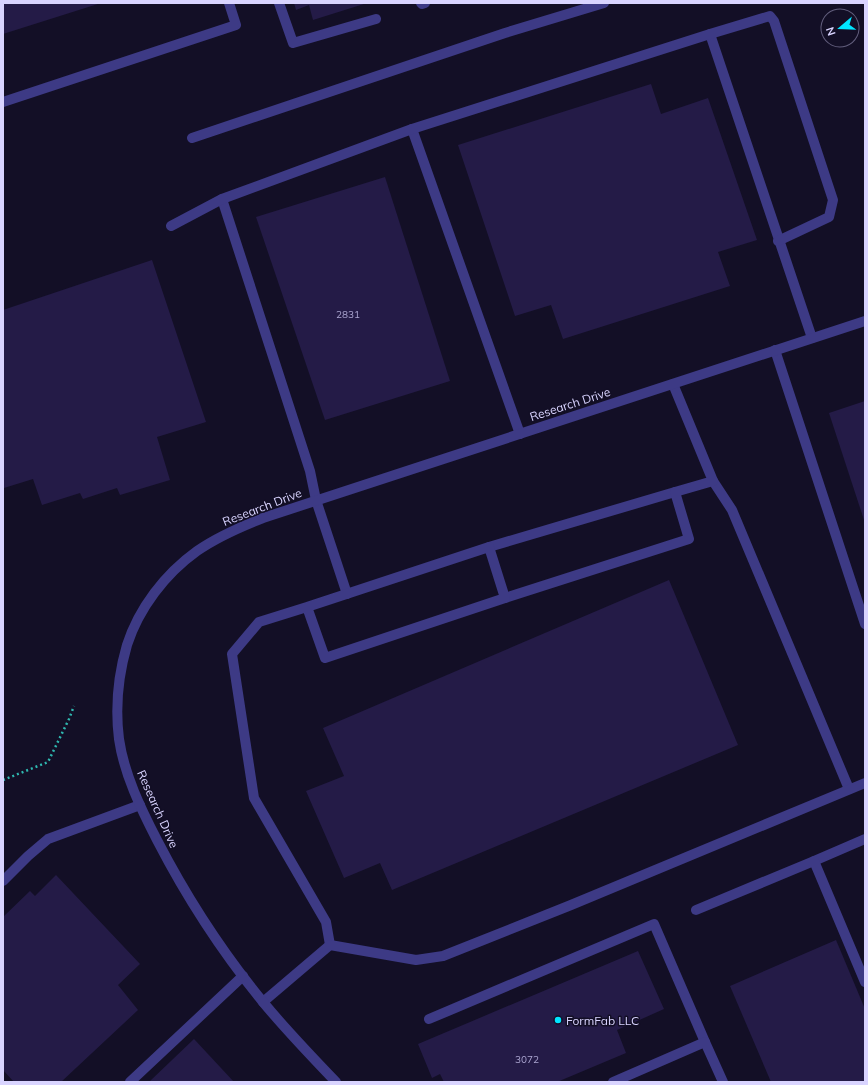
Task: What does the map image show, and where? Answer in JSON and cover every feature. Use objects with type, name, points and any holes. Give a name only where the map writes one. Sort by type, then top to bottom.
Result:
[{"type":"street","points":[[3,102],[236,25],[229,3]]},
{"type":"street","points":[[279,3],[293,43],[376,19]]},
{"type":"street","points":[[421,3],[426,3]]},
{"type":"street","points":[[192,138],[505,33],[604,3]]},
{"type":"street","points":[[171,226],[222,199],[412,130],[770,16],[774,21],[833,200],[829,217],[778,241]]},
{"type":"street","points":[[710,34],[778,241],[812,338]]},
{"type":"street","points":[[412,130],[520,434]]},
{"type":"street","points":[[222,199],[310,471],[316,500],[347,594]]},
{"type":"street","name":"Research Drive","points":[[336,1082],[298,1042],[264,1002],[204,923],[165,856],[140,805],[130,781],[119,740],[117,706],[119,680],[123,660],[129,638],[138,617],[154,594],[175,569],[197,551],[217,538],[239,528],[316,500],[865,321]]},
{"type":"street","points":[[776,350],[865,624]]},
{"type":"street","points":[[673,384],[713,481],[732,510],[849,789]]},
{"type":"street","points":[[330,945],[326,922],[254,798],[232,654],[259,622],[489,547],[713,481]]},
{"type":"street","points":[[307,607],[325,658],[689,539],[675,492]]},
{"type":"street","points":[[489,547],[505,598]]},
{"type":"street","points":[[330,945],[416,960],[443,956],[571,905],[865,783]]},
{"type":"street","points":[[3,881],[28,856],[48,839],[140,805]]},
{"type":"street","points":[[696,910],[865,839]]},
{"type":"street","points":[[814,861],[865,982]]},
{"type":"street","points":[[429,1019],[654,924],[723,1082]]},
{"type":"street","points":[[264,1002],[330,945]]},
{"type":"street","points":[[130,1082],[243,976]]},
{"type":"street","points":[[613,1082],[705,1042]]},
{"type":"path","points":[[3,780],[48,762],[74,706]]},
{"type":"building","points":[[3,3],[101,3],[3,34]]},
{"type":"building","points":[[294,3],[367,3],[313,20],[309,5],[296,10]]},
{"type":"building","points":[[651,84],[661,114],[708,98],[757,240],[718,252],[730,286],[563,339],[551,305],[515,316],[458,145]]},
{"type":"building","points":[[385,177],[450,381],[325,420],[256,217]]},
{"type":"building","points":[[152,260],[206,422],[157,437],[170,480],[120,495],[117,488],[83,499],[80,493],[42,505],[33,479],[4,488],[3,310]]},
{"type":"building","points":[[865,401],[865,523],[829,413]]},
{"type":"building","points":[[669,580],[738,745],[392,890],[380,863],[344,878],[306,791],[344,776],[323,728]]},
{"type":"building","points":[[56,875],[140,964],[118,985],[138,1010],[61,1082],[14,1082],[3,1070],[3,917],[30,891],[35,896]]},
{"type":"building","points":[[836,940],[865,1009],[865,1082],[771,1082],[730,986]]},
{"type":"building","name":"FormFab LLC","points":[[638,951],[664,1009],[617,1030],[626,1053],[557,1082],[444,1082],[440,1074],[432,1078],[418,1044]]},
{"type":"building","points":[[194,1039],[234,1082],[149,1082]]},
{"type":"place","name":"FormFab LLC","points":[[558,1020]]}]
